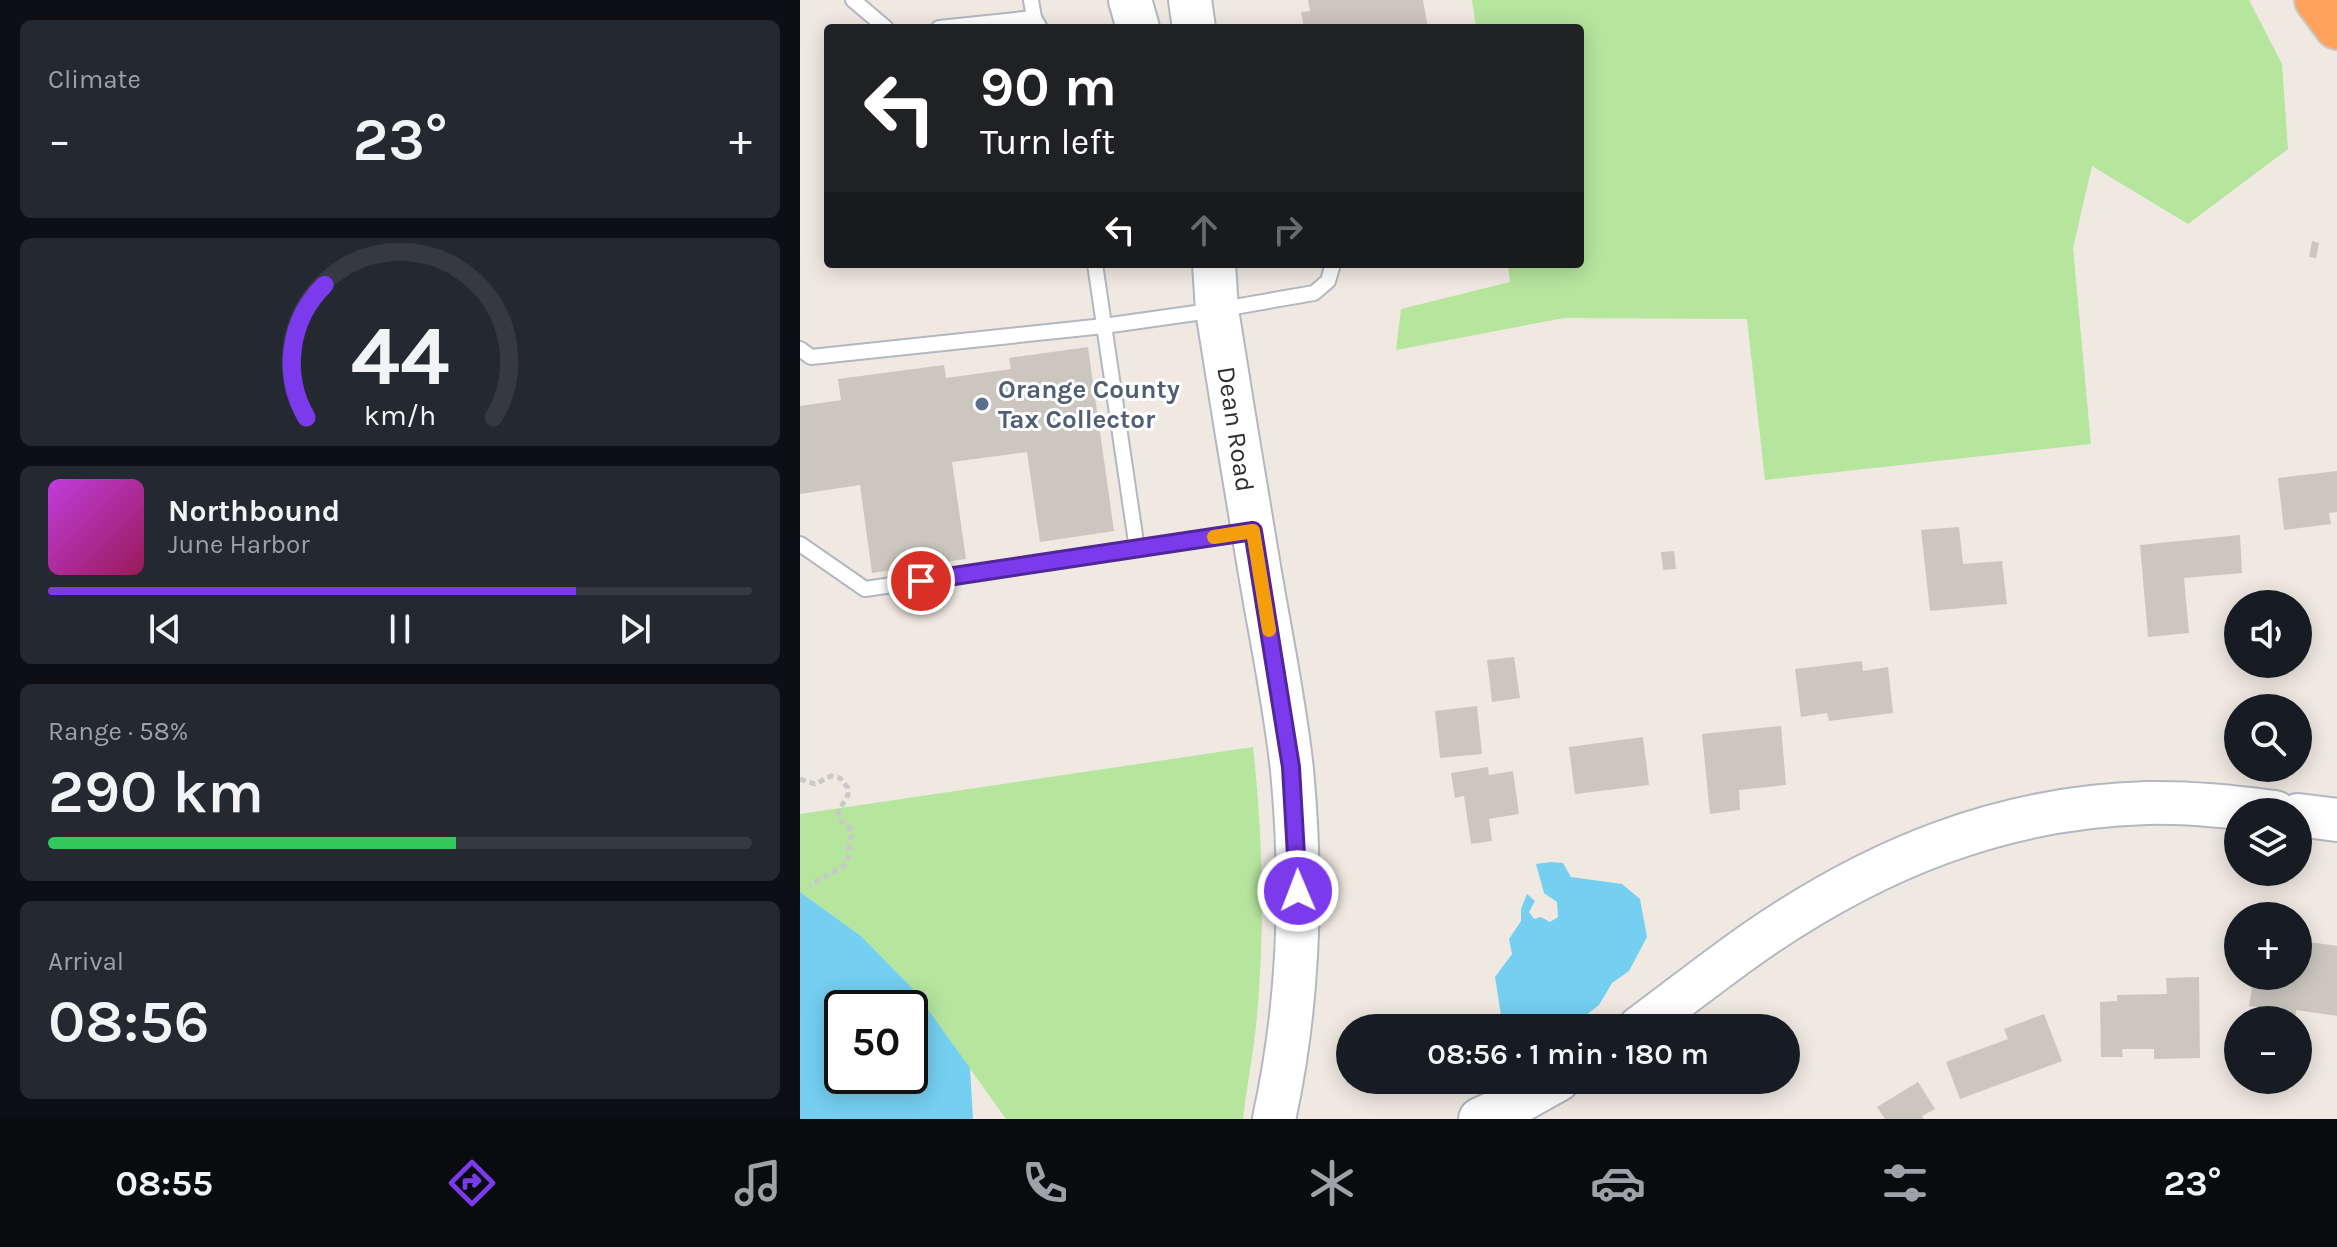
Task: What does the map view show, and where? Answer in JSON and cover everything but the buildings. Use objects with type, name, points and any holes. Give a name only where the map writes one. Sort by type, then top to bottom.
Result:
[{"type":"highway","points":[[2317,0],[2337,27]]},
{"type":"main road","points":[[1130,0],[1137,24]]},
{"type":"main road","points":[[1190,0],[1193,24]]},
{"type":"main road","name":"Dean Road","points":[[1205,268],[1217,310]]},
{"type":"main road","name":"Dean Road","points":[[1214,268],[1217,310],[1291,767],[1297,851],[1294,971],[1284,1068],[1274,1119]]},
{"type":"main road","points":[[1658,1014],[1757,940],[1822,899],[1913,852],[1970,831],[2023,817],[2119,804],[2224,807]]},
{"type":"main road","points":[[2312,817],[2337,820]]},
{"type":"main road","points":[[1480,1119],[1533,1094]]},
{"type":"lane","points":[[853,0],[881,24]]},
{"type":"lane","points":[[1031,0],[1037,23]]},
{"type":"lane","points":[[1096,268],[1137,549]]},
{"type":"lane","points":[[800,349],[811,357],[1104,326],[1217,310],[1314,293],[1328,281],[1332,268]]},
{"type":"lane","points":[[800,544],[865,589],[1253,531]]},
{"type":"path","points":[[800,779],[815,784],[831,776],[840,778],[848,788],[848,795],[838,812],[851,833],[847,862],[809,885]]},
{"type":"green space","points":[[1472,0],[2249,0],[2282,64],[2288,149],[2188,224],[2092,166],[2073,248],[2091,444],[1765,480],[1747,319],[1564,318],[1396,350],[1401,309],[1510,282],[1508,268],[1584,268],[1584,24],[1475,24]]},
{"type":"green space","points":[[1253,747],[1261,848],[1262,915],[1256,1029],[1243,1119],[1006,1119],[928,1010],[928,990],[914,990],[861,936],[800,892],[800,814]]},
{"type":"water","points":[[1563,863],[1571,877],[1622,884],[1640,899],[1647,937],[1629,971],[1612,983],[1599,1005],[1588,1014],[1501,1014],[1495,977],[1512,954],[1509,939],[1521,921],[1521,909],[1527,894],[1535,901],[1529,912],[1534,919],[1541,917],[1550,922],[1558,917],[1557,902],[1544,893],[1536,864]]},
{"type":"water","points":[[800,892],[861,936],[914,990],[824,990],[824,1094],[928,1094],[928,1010],[970,1068],[973,1119],[800,1119]]},
{"type":"slow traffic","points":[[1214,537],[1253,531],[1269,630]]},
{"type":"place","name":"Orange County Tax Collector","points":[[982,404]]},
{"type":"route","points":[[921,581],[1253,531],[1291,767],[1298,891]]}]
